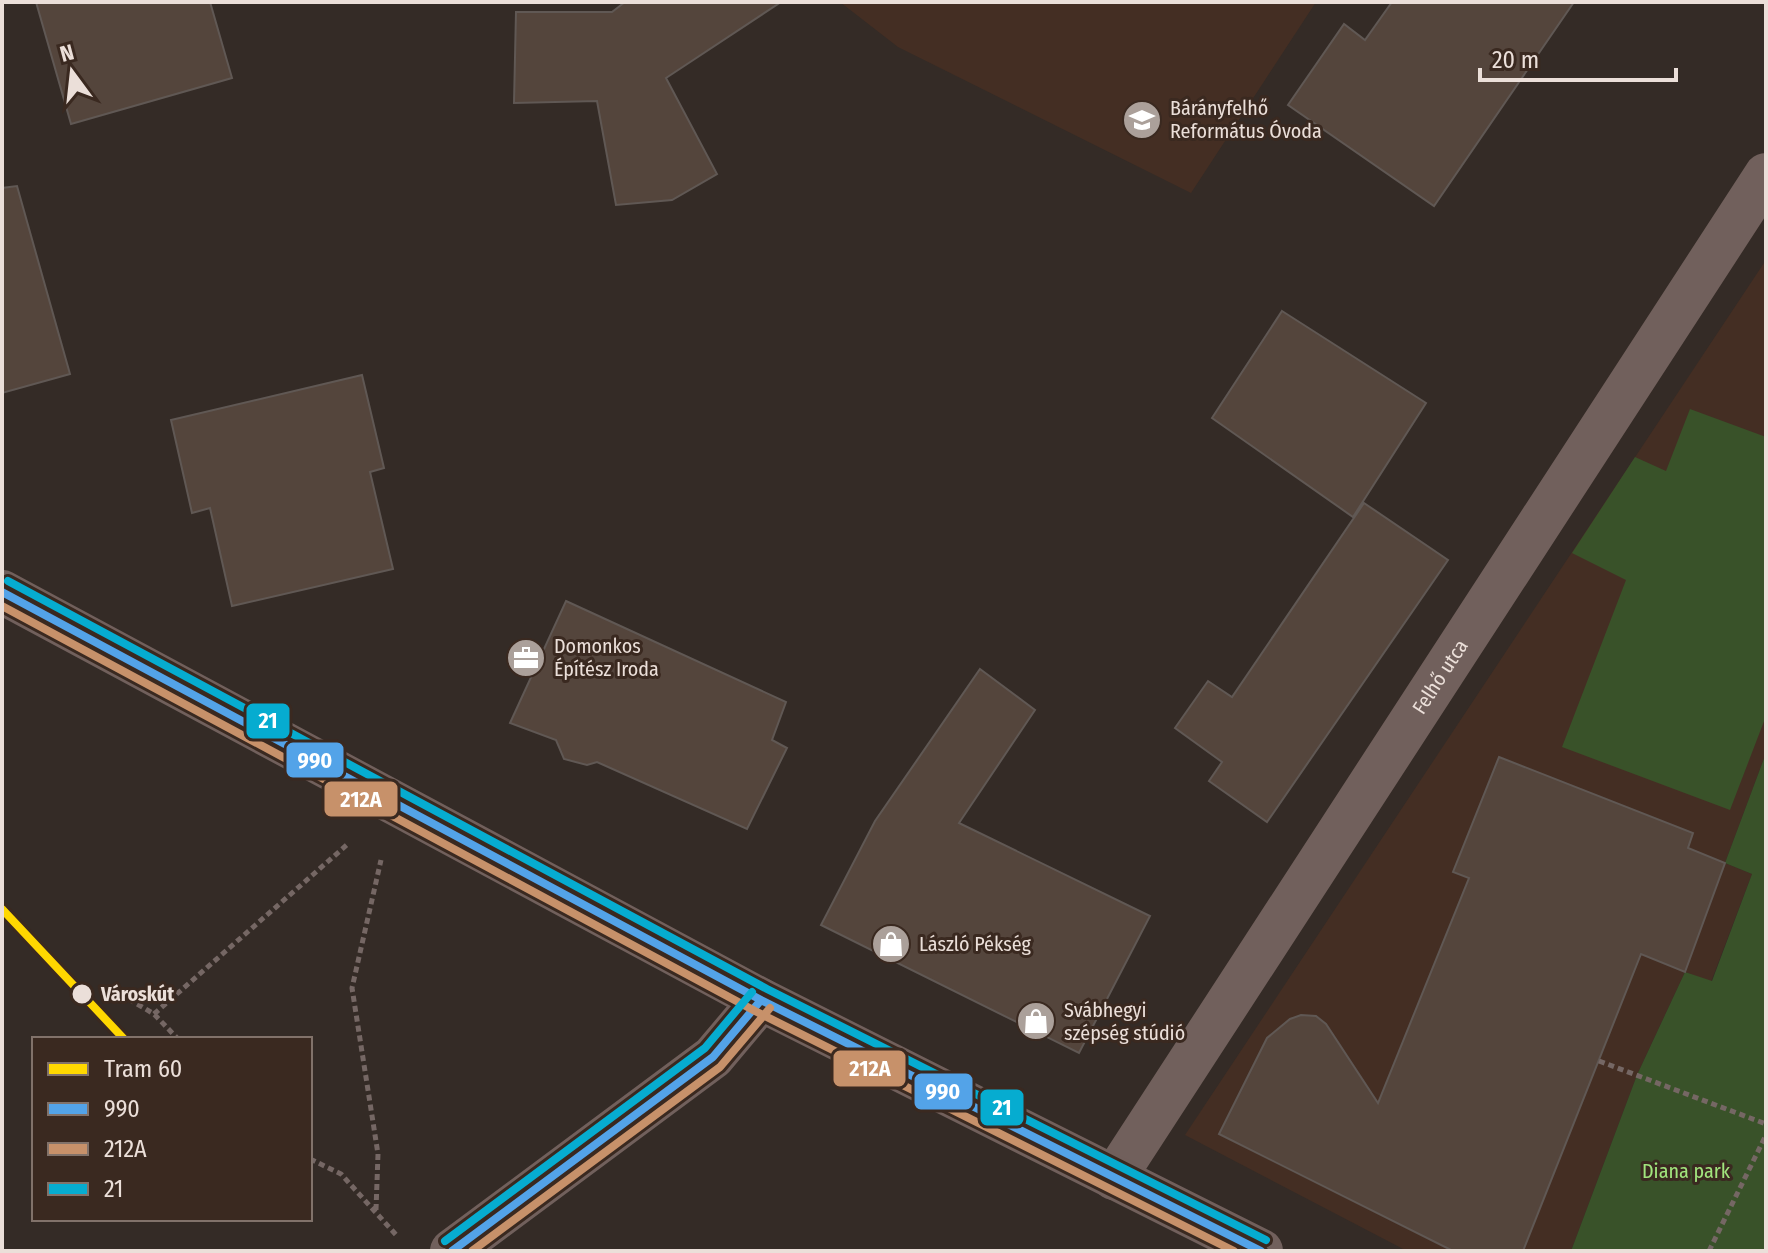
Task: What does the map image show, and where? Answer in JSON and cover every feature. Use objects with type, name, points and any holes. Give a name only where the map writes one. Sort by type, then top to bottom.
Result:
[{"type":"street","name":"Felhő utca","points":[[1114,1178],[1766,175]]},
{"type":"street","points":[[2,592],[761,1000],[1261,1251]]},
{"type":"street","points":[[452,1251],[713,1057],[761,1000]]},
{"type":"path","points":[[154,1014],[395,803]]},
{"type":"path","points":[[376,1210],[378,1154],[352,988],[395,803]]},
{"type":"path","points":[[120,994],[154,1014],[176,1037]]},
{"type":"path","points":[[1599,1061],[1766,1124]]},
{"type":"path","points":[[1709,1251],[1766,1135]]},
{"type":"path","points":[[312,1160],[341,1174],[401,1241]]},
{"type":"shaded area","name":"Bárányfelhő Református Óvoda","points":[[840,2],[1316,2],[1191,193],[898,47]]},
{"type":"shaded area","points":[[1766,260],[1766,753],[1725,863],[1752,874],[1711,982],[1685,972],[1637,1075],[1571,1251],[1407,1251],[1185,1135]]},
{"type":"green space","points":[[1690,409],[1766,437],[1766,716],[1730,810],[1562,747],[1626,580],[1572,553],[1635,457],[1666,471]]},
{"type":"green space","name":"Diana park","points":[[1766,753],[1766,1251],[1571,1251],[1637,1075],[1685,972],[1712,981],[1752,874],[1725,863]]},
{"type":"building","points":[[36,2],[210,2],[232,78],[71,124]]},
{"type":"building","points":[[625,2],[781,2],[666,78],[717,174],[672,200],[616,205],[597,101],[514,103],[516,12],[612,12]]},
{"type":"building","points":[[1392,2],[1574,2],[1434,206],[1288,105],[1344,24],[1365,40]]},
{"type":"building","points":[[17,186],[70,374],[2,393],[2,188]]},
{"type":"building","points":[[1282,311],[1426,403],[1353,517],[1212,418]]},
{"type":"building","points":[[362,375],[384,468],[370,472],[393,569],[232,606],[210,508],[192,513],[171,420]]},
{"type":"building","points":[[1364,503],[1448,560],[1267,822],[1209,781],[1222,762],[1175,728],[1208,681],[1232,697]]},
{"type":"building","points":[[566,601],[786,702],[772,740],[787,748],[747,829],[597,762],[587,765],[564,759],[556,740],[510,723]]},
{"type":"building","points":[[980,669],[1035,710],[959,823],[1150,916],[1079,1053],[821,925],[875,821]]},
{"type":"building","points":[[1499,757],[1693,833],[1688,848],[1725,863],[1685,972],[1641,954],[1523,1251],[1453,1251],[1219,1134],[1267,1038],[1290,1019],[1301,1015],[1316,1016],[1326,1024],[1378,1103],[1469,878],[1453,872]]},
{"type":"tram line","name":"60","points":[[2,909],[122,1037]]},
{"type":"transit line","name":"21","points":[[8,581],[767,989],[1266,1240]]},
{"type":"transit line","name":"990","points":[[2,592],[761,1000],[1261,1251]]},
{"type":"transit line","name":"212A","points":[[2,606],[755,1011],[1234,1251]]},
{"type":"transit line","name":"21","points":[[445,1241],[705,1048],[752,992]]},
{"type":"transit line","name":"990","points":[[452,1251],[713,1057],[761,1000]]},
{"type":"transit line","name":"212A","points":[[472,1251],[720,1067],[770,1008]]},
{"type":"place","name":"Bárányfelhő Református Óvoda","points":[[1142,120]]},
{"type":"place","name":"Domonkos Építész Iroda","points":[[526,658]]},
{"type":"place","name":"László Pékség","points":[[891,944]]},
{"type":"place","name":"Városkút","points":[[82,994]]},
{"type":"place","name":"Svábhegyi szépség stúdió","points":[[1036,1021]]}]
